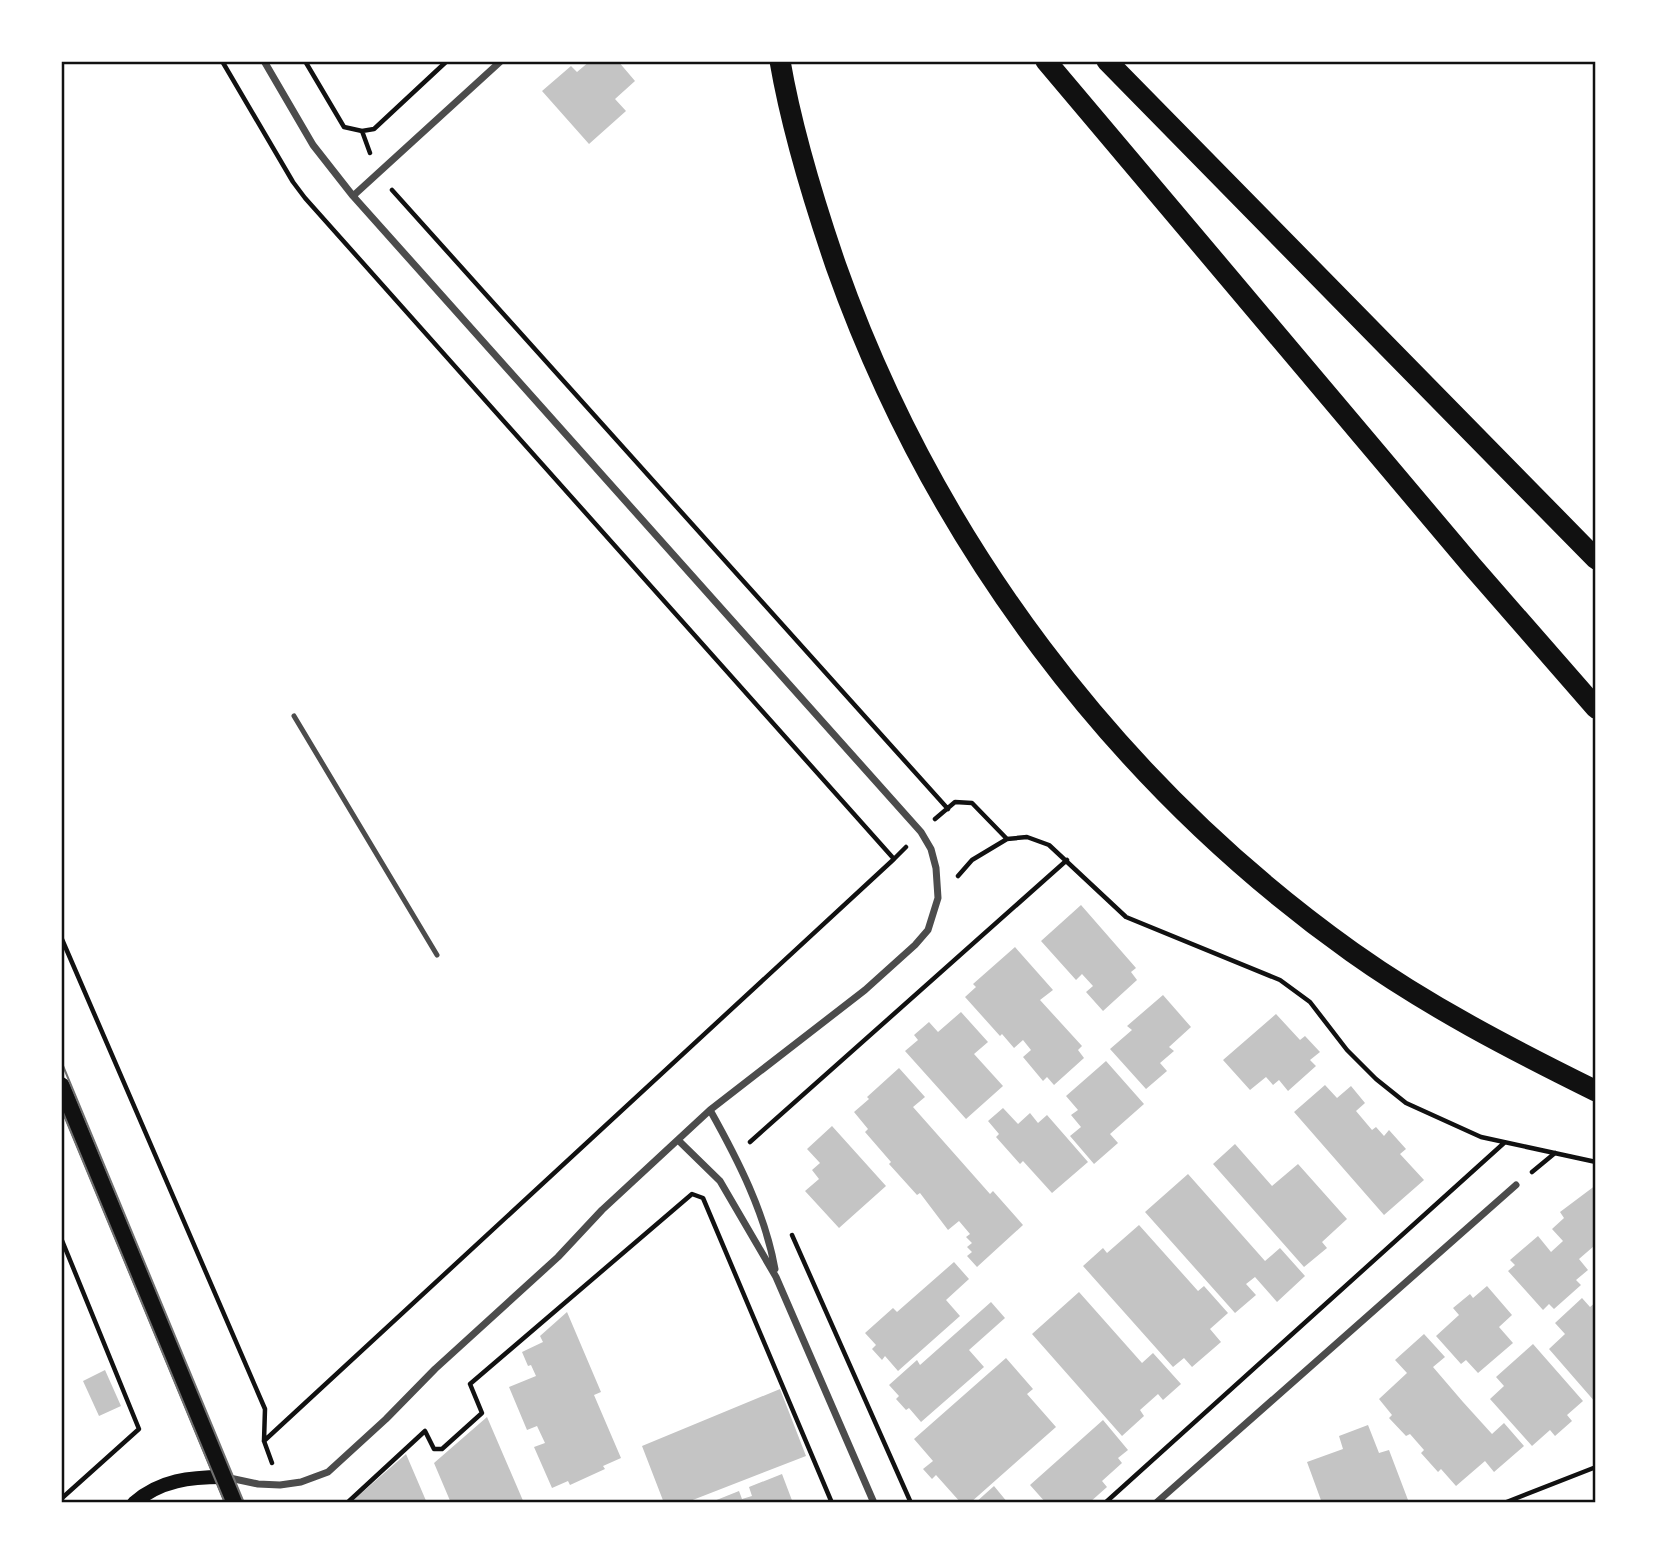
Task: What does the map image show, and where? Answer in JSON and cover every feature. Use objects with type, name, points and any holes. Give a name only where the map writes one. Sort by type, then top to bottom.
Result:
[{"type":"highway","points":[[780,61],[814,204],[856,322],[887,393],[953,517],[1015,614],[1053,664],[1133,758],[1192,818],[1248,871],[1296,910],[1352,952],[1465,1024],[1596,1091]]},
{"type":"highway","points":[[1046,61],[1472,566],[1596,708]]},
{"type":"highway","points":[[1107,61],[1596,559]]},
{"type":"main road","points":[[61,1086],[234,1503]]},
{"type":"main road","points":[[134,1503],[158,1487],[175,1480],[223,1477]]},
{"type":"street","points":[[223,1477],[280,1485],[301,1482],[328,1472],[435,1369],[558,1257],[602,1210],[710,1110],[865,990],[915,945],[928,930],[938,898],[936,868],[931,849],[921,832],[353,196],[313,145],[264,61]]},
{"type":"street","points":[[353,196],[501,61]]},
{"type":"street","points":[[710,1110],[735,1155],[771,1245],[776,1277]]},
{"type":"street","points":[[678,1140],[720,1181],[776,1277],[874,1503]]},
{"type":"street","points":[[1156,1503],[1516,1185]]},
{"type":"lane","points":[[293,716],[437,955]]},
{"type":"path","points":[[222,61],[305,198],[894,859]]},
{"type":"path","points":[[305,61],[344,127],[362,131],[374,129],[447,61]]},
{"type":"path","points":[[362,131],[377,174],[948,809]]},
{"type":"path","points":[[264,1441],[955,802],[972,803],[1007,839]]},
{"type":"path","points":[[938,898],[972,860],[1007,839],[1027,836],[1049,845],[1126,917],[1280,980],[1310,1002],[1347,1050],[1376,1079],[1406,1103],[1443,1122],[1482,1137],[1596,1162]]},
{"type":"path","points":[[735,1155],[1067,860]]},
{"type":"path","points":[[61,937],[265,1409],[264,1441],[280,1485]]},
{"type":"path","points":[[751,1142],[757,1154]]},
{"type":"path","points":[[1105,1503],[1505,1142]]},
{"type":"path","points":[[1516,1185],[1556,1153]]},
{"type":"path","points":[[703,1198],[714,1175]]},
{"type":"path","points":[[347,1503],[425,1431],[434,1449],[442,1449],[482,1413],[470,1384],[692,1194],[703,1198],[832,1503]]},
{"type":"path","points":[[790,1229],[911,1503]]},
{"type":"path","points":[[61,1238],[139,1429],[61,1499]]},
{"type":"path","points":[[1504,1503],[1596,1467]]},
{"type":"building","points":[[590,61],[618,61],[635,81],[615,99],[626,111],[589,144],[542,91],[571,66],[577,72]]},
{"type":"building","points":[[1081,905],[1136,968],[1131,972],[1137,980],[1103,1011],[1086,992],[1093,986],[1082,974],[1076,980],[1041,941]]},
{"type":"building","points":[[1015,947],[1053,990],[1040,1000],[1082,1046],[1078,1050],[1084,1058],[1054,1085],[1047,1077],[1043,1081],[1023,1057],[1031,1050],[1023,1040],[1014,1048],[965,997],[976,987],[973,984]]},
{"type":"building","points":[[1163,995],[1191,1027],[1169,1047],[1174,1051],[1160,1063],[1167,1071],[1146,1089],[1110,1049],[1132,1030],[1127,1026]]},
{"type":"building","points":[[961,1012],[988,1042],[974,1054],[1003,1086],[966,1119],[905,1051],[918,1040],[914,1035],[929,1022],[938,1032]]},
{"type":"building","points":[[1276,1014],[1300,1040],[1305,1036],[1320,1052],[1310,1060],[1316,1066],[1288,1091],[1279,1080],[1273,1085],[1266,1077],[1250,1090],[1223,1060]]},
{"type":"building","points":[[1106,1061],[1144,1104],[1110,1134],[1118,1143],[1094,1164],[1070,1136],[1081,1127],[1071,1115],[1078,1110],[1066,1096]]},
{"type":"building","points":[[899,1068],[925,1097],[913,1107],[990,1194],[993,1191],[1023,1225],[977,1267],[967,1256],[972,1252],[967,1247],[972,1243],[966,1237],[970,1234],[959,1221],[948,1230],[920,1193],[917,1195],[889,1164],[891,1162],[865,1132],[868,1129],[854,1112]]},
{"type":"building","points":[[1325,1085],[1337,1098],[1351,1086],[1365,1103],[1356,1111],[1372,1130],[1376,1127],[1384,1136],[1389,1130],[1406,1149],[1400,1154],[1424,1180],[1384,1215],[1294,1112]]},
{"type":"building","points":[[1003,1108],[1018,1124],[1030,1113],[1038,1123],[1047,1115],[1088,1162],[1052,1193],[1023,1161],[1020,1164],[996,1137],[999,1134],[988,1121]]},
{"type":"building","points":[[832,1126],[886,1186],[839,1228],[805,1191],[819,1179],[812,1170],[820,1163],[807,1149]]},
{"type":"building","points":[[1235,1144],[1272,1186],[1298,1164],[1347,1219],[1322,1242],[1327,1248],[1304,1267],[1213,1164]]},
{"type":"building","points":[[1188,1174],[1265,1261],[1280,1248],[1305,1276],[1277,1302],[1255,1277],[1246,1284],[1256,1295],[1235,1313],[1145,1212]]},
{"type":"building","points":[[1596,1185],[1596,1248],[1594,1246],[1579,1259],[1588,1270],[1576,1280],[1581,1285],[1554,1309],[1549,1304],[1543,1310],[1508,1271],[1515,1265],[1510,1260],[1538,1236],[1551,1252],[1563,1241],[1552,1229],[1564,1218],[1560,1212]]},
{"type":"building","points":[[1139,1225],[1198,1291],[1204,1286],[1228,1313],[1210,1329],[1221,1342],[1192,1367],[1184,1358],[1173,1367],[1083,1266],[1103,1248],[1107,1253]]},
{"type":"building","points":[[954,1262],[969,1279],[946,1300],[960,1316],[898,1371],[885,1356],[882,1360],[872,1349],[876,1345],[865,1333],[893,1308],[897,1312]]},
{"type":"building","points":[[1487,1286],[1512,1315],[1499,1327],[1513,1343],[1478,1373],[1466,1360],[1461,1364],[1436,1336],[1459,1315],[1453,1308],[1470,1294],[1473,1298]]},
{"type":"building","points":[[1079,1292],[1142,1363],[1153,1353],[1181,1384],[1163,1400],[1158,1394],[1140,1410],[1144,1416],[1122,1436],[1032,1334]]},
{"type":"building","points":[[1582,1298],[1590,1307],[1596,1302],[1596,1403],[1549,1349],[1565,1334],[1555,1323]]},
{"type":"building","points":[[991,1302],[1005,1318],[969,1350],[984,1367],[921,1422],[909,1408],[906,1410],[896,1399],[899,1396],[889,1385],[917,1360],[920,1365]]},
{"type":"building","points":[[567,1312],[601,1392],[594,1395],[621,1458],[603,1466],[605,1469],[570,1485],[568,1481],[552,1488],[534,1447],[545,1443],[537,1426],[527,1430],[509,1387],[536,1376],[522,1352],[543,1342],[540,1336]]},
{"type":"building","points":[[1424,1334],[1445,1357],[1433,1367],[1463,1402],[1492,1434],[1504,1423],[1524,1446],[1494,1472],[1485,1461],[1456,1486],[1441,1469],[1438,1472],[1421,1453],[1424,1450],[1410,1434],[1406,1436],[1389,1418],[1392,1415],[1379,1399],[1407,1373],[1395,1360]]},
{"type":"building","points":[[1533,1344],[1583,1401],[1567,1415],[1572,1421],[1555,1436],[1550,1430],[1532,1446],[1490,1399],[1504,1386],[1496,1377]]},
{"type":"building","points":[[1006,1358],[1033,1389],[1027,1394],[1056,1427],[970,1503],[961,1503],[936,1475],[932,1479],[923,1469],[933,1461],[914,1439]]},
{"type":"building","points":[[105,1370],[121,1406],[99,1416],[83,1381]]},
{"type":"building","points":[[780,1389],[806,1456],[685,1503],[664,1503],[642,1446]]},
{"type":"building","points":[[487,1417],[524,1503],[451,1503],[434,1463]]},
{"type":"building","points":[[1103,1420],[1128,1450],[1118,1458],[1122,1463],[1102,1481],[1107,1487],[1089,1503],[1046,1503],[1030,1485]]},
{"type":"building","points":[[1368,1425],[1379,1453],[1389,1450],[1408,1500],[1402,1503],[1322,1503],[1307,1462],[1343,1449],[1339,1436]]},
{"type":"building","points":[[406,1454],[427,1503],[350,1503]]},
{"type":"building","points":[[782,1474],[793,1503],[709,1503],[739,1491],[742,1499],[752,1496],[749,1487]]},
{"type":"building","points":[[994,1486],[1008,1503],[975,1503]]},
{"type":"tram line","points":[[61,1061],[244,1503]]},
{"type":"tram line","points":[[61,1108],[225,1503]]}]
